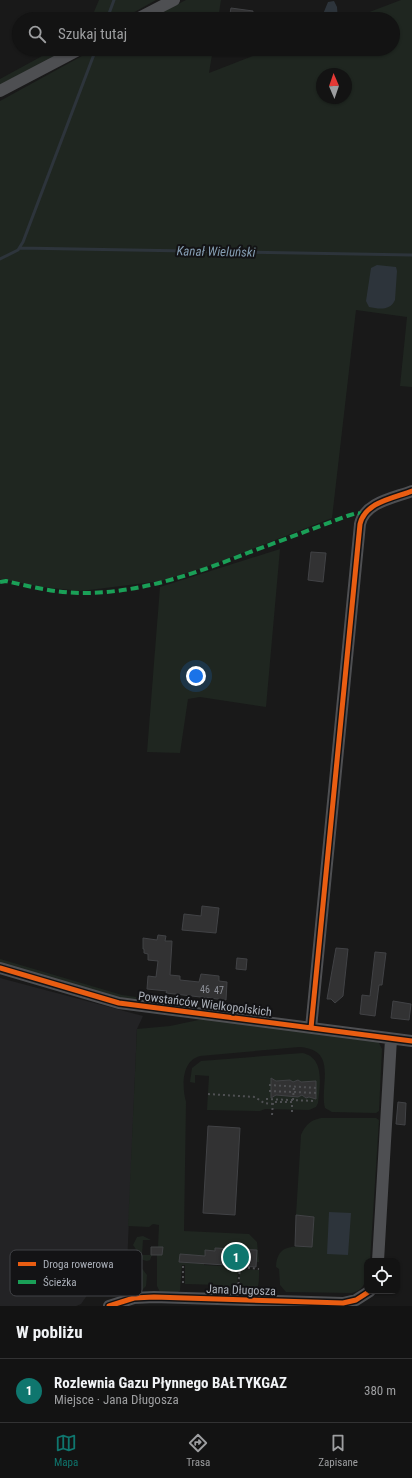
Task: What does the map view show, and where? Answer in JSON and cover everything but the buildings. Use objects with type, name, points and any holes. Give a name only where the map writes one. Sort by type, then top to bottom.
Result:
[{"type":"street","points":[[151,12],[174,0]]},
{"type":"street","points":[[0,91],[67,56]]},
{"type":"street","points":[[311,1028],[360,524],[364,514],[370,507],[412,491]]},
{"type":"street","name":"Powstańców Wielkopolskich","points":[[0,968],[120,1003],[412,1041]]},
{"type":"street","points":[[378,1258],[391,1039]]},
{"type":"street","name":"Jana Długosza","points":[[109,1306],[134,1298],[145,1302],[238,1300],[295,1304],[350,1302],[362,1298],[367,1294]]},
{"type":"path","points":[[269,1085],[317,1088]]},
{"type":"path","points":[[293,1100],[294,1086]]},
{"type":"path","points":[[269,1091],[317,1093]]},
{"type":"path","points":[[208,1094],[255,1097],[264,1103],[273,1104],[273,1102],[293,1100],[316,1101]]},
{"type":"path","points":[[266,1099],[292,1102],[292,1115]]},
{"type":"path","points":[[272,1115],[273,1104]]},
{"type":"path","points":[[183,1265],[183,1283]]},
{"type":"path","points":[[238,1300],[240,1268],[259,1268]]},
{"type":"shaded area","points":[[99,0],[156,0],[135,12],[94,12]]},
{"type":"shaded area","points":[[186,0],[221,0],[219,12],[163,12]]},
{"type":"shaded area","points":[[401,0],[412,0],[412,387],[400,386],[407,317],[356,310],[332,518],[206,567],[161,581],[81,591],[43,587],[0,579],[0,101],[82,56],[212,56],[209,73],[253,56],[400,56],[400,12],[369,12]]},
{"type":"shaded area","points":[[334,1],[337,12],[324,12],[328,2]]},
{"type":"shaded area","points":[[42,56],[54,56],[0,85],[0,79]]},
{"type":"shaded area","points":[[377,265],[396,267],[397,271],[395,300],[393,304],[387,308],[369,307],[366,301],[371,268]]},
{"type":"shaded area","points":[[280,549],[266,707],[200,697],[188,699],[180,753],[147,752],[160,587]]},
{"type":"shaded area","points":[[0,959],[122,995],[136,997],[136,1000],[115,999],[0,967]]},
{"type":"shaded area","points":[[0,978],[143,1016],[137,1029],[128,1250],[10,1250],[10,1296],[87,1296],[81,1304],[76,1306],[0,1306]]},
{"type":"shaded area","points":[[208,1018],[378,1041],[382,1049],[379,1111],[376,1113],[332,1112],[325,1108],[325,1070],[323,1061],[319,1054],[311,1049],[299,1047],[200,1056],[189,1063],[184,1075],[186,1102],[184,1231],[249,1234],[257,1242],[259,1262],[256,1262],[257,1250],[215,1248],[215,1251],[205,1250],[204,1265],[238,1267],[237,1294],[228,1294],[222,1285],[185,1284],[185,1265],[182,1265],[180,1291],[160,1292],[157,1286],[157,1255],[162,1255],[163,1247],[158,1247],[159,1225],[153,1224],[149,1227],[128,1226],[137,1029],[170,1026]]},
{"type":"shaded area","points":[[302,1053],[314,1060],[318,1066],[320,1080],[318,1103],[316,1107],[309,1110],[207,1110],[209,1076],[195,1075],[195,1083],[190,1082],[192,1068],[201,1061]]},
{"type":"shaded area","points":[[321,1118],[376,1118],[379,1120],[370,1258],[364,1258],[364,1285],[352,1293],[286,1292],[280,1285],[279,1269],[276,1267],[277,1259],[283,1250],[293,1247],[312,1246],[314,1217],[296,1215],[301,1135],[304,1128],[314,1120]]},
{"type":"shaded area","points":[[329,1212],[351,1213],[348,1255],[327,1254]]},
{"type":"shaded area","points":[[143,1236],[151,1240],[143,1240],[142,1255],[142,1250],[136,1250],[133,1245],[137,1237]]},
{"type":"shaded area","points":[[142,1255],[152,1255],[150,1260],[143,1260]]},
{"type":"shaded area","points":[[142,1268],[147,1275],[146,1286],[142,1290]]},
{"type":"shaded area","points":[[240,1269],[259,1270],[259,1281],[255,1291],[246,1294],[239,1294]]},
{"type":"waterway","name":"Kanał Wieluński","points":[[110,12],[114,0]]},
{"type":"waterway","name":"Kanał Wieluński","points":[[0,259],[18,250],[23,242],[93,56]]},
{"type":"waterway","name":"Kanał Wieluński","points":[[20,248],[412,255]]},
{"type":"marked path","points":[[0,582],[6,581],[73,593],[127,590],[148,586],[189,574],[347,516],[357,513],[364,514]]},
{"type":"cycle path","points":[[311,1028],[360,524],[363,517],[374,506],[412,491]]},
{"type":"cycle path","points":[[0,968],[119,1003],[412,1041]]},
{"type":"cycle path","points":[[109,1306],[134,1298],[154,1297],[343,1303],[356,1300],[365,1294]]},
{"type":"place","name":"Rozlewnia Gazu Płynnego BAŁTYKGAZ","points":[[236,1257]]}]
